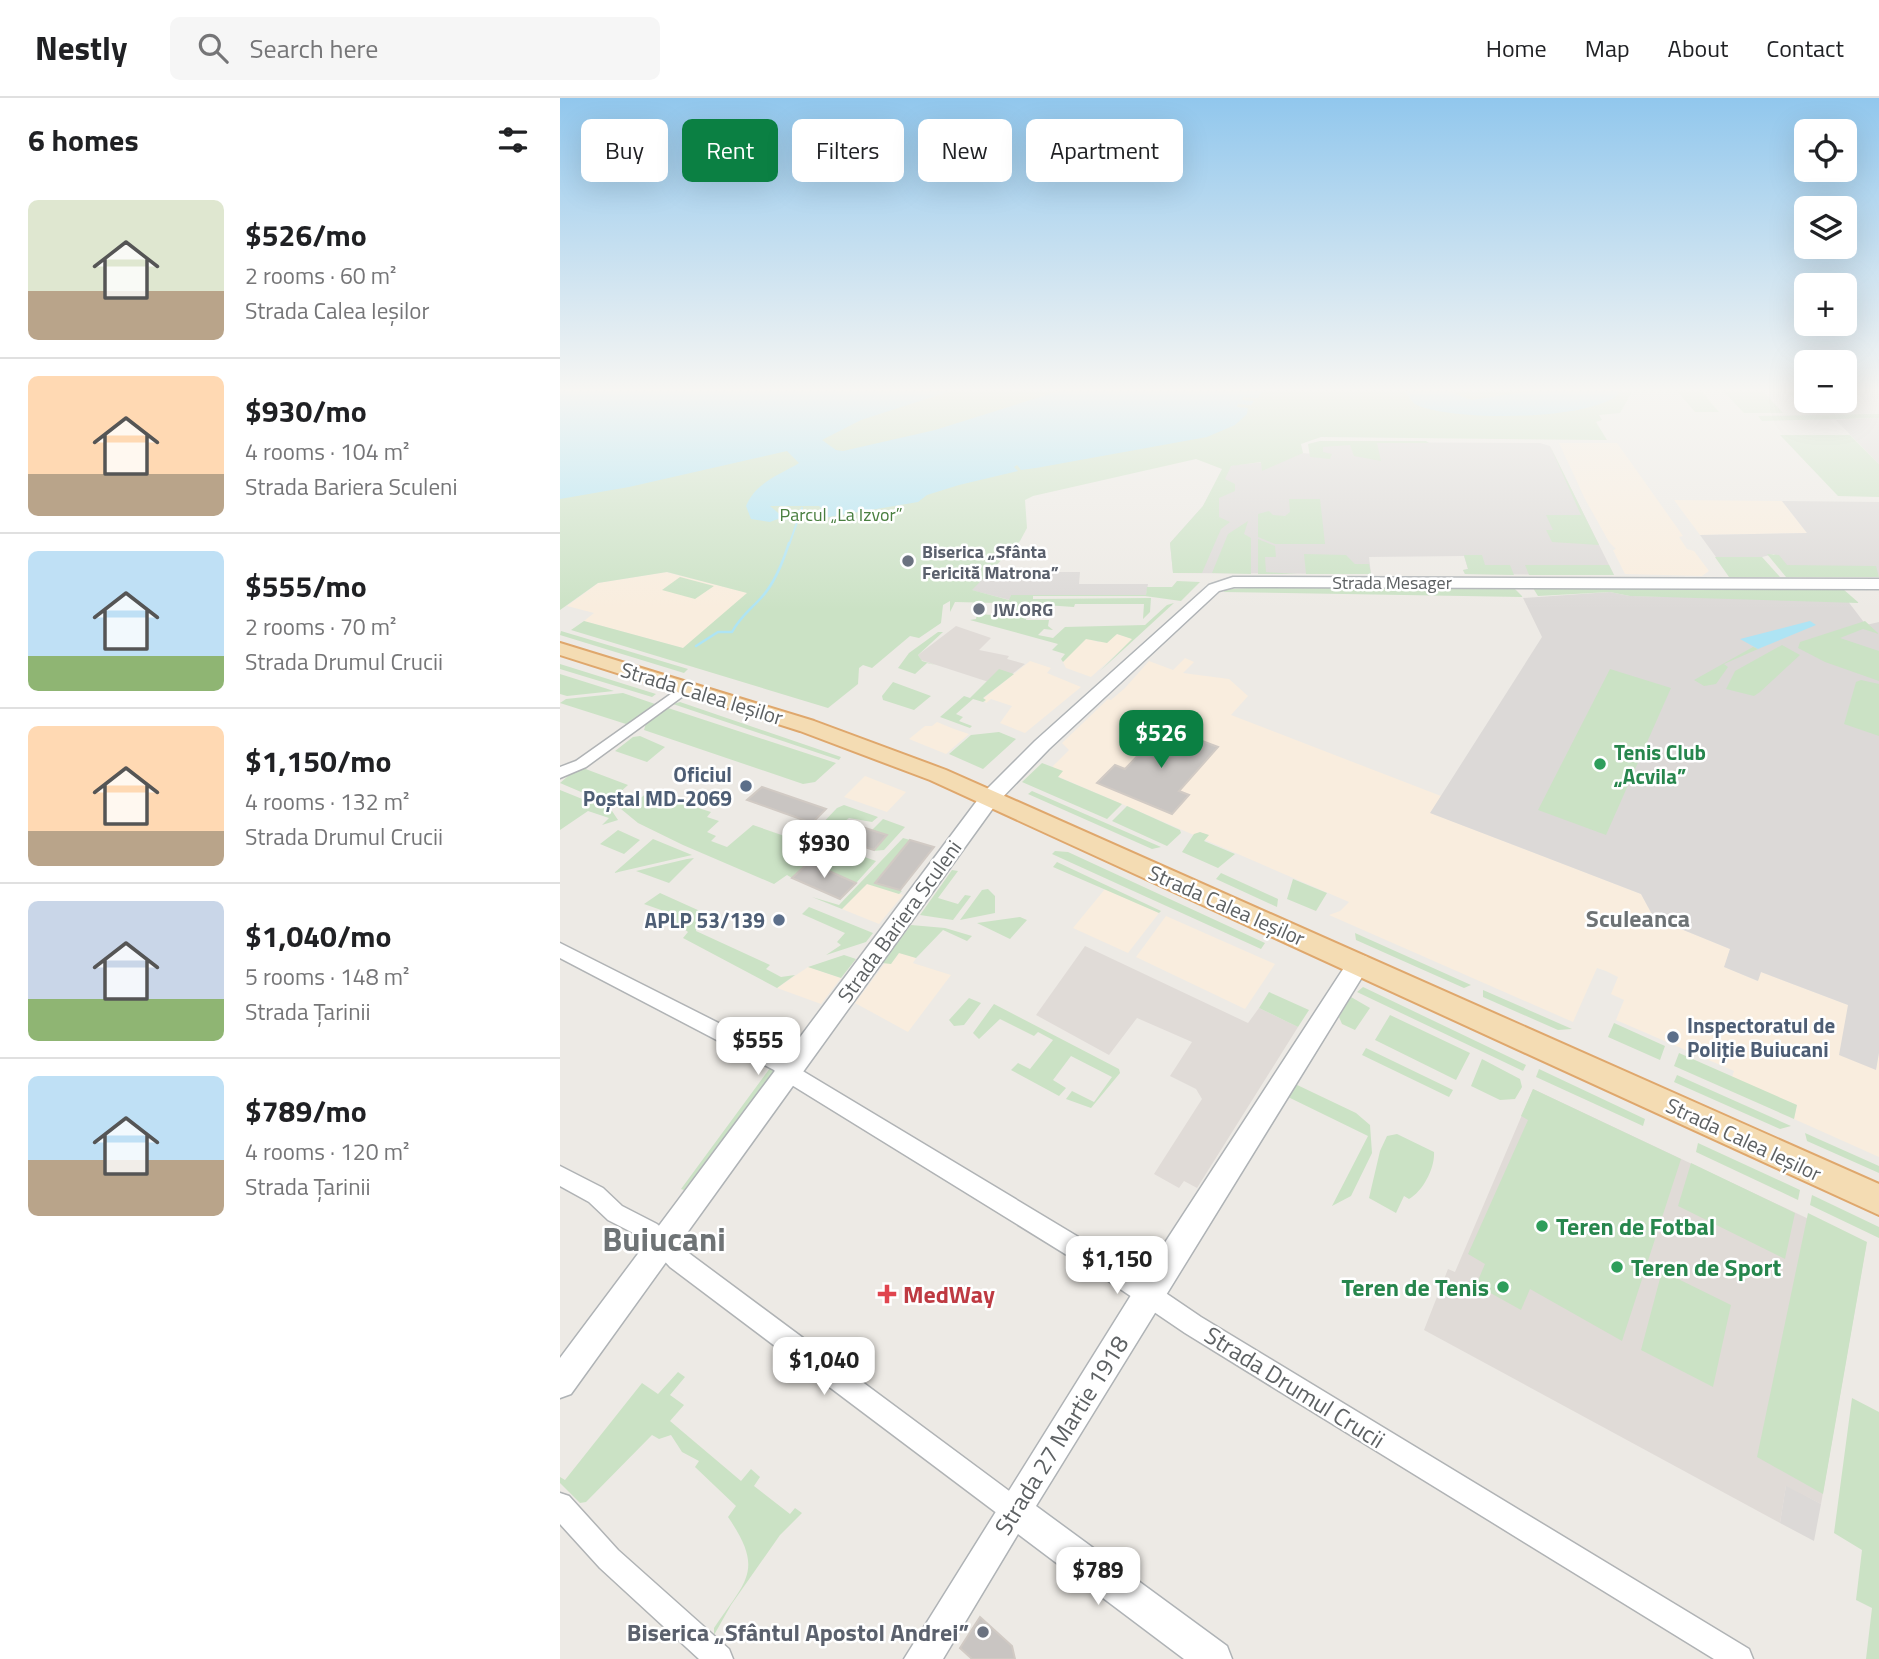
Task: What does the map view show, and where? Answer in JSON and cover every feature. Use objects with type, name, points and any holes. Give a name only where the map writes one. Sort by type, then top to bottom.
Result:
[{"type":"main road","name":"Strada Calea Ieșilor","points":[[560,649],[846,740],[938,775],[1359,962],[1879,1200]]},
{"type":"street","name":"Strada Mesager","points":[[989,799],[1042,745],[1195,604],[1222,584],[1879,583]]},
{"type":"street","points":[[560,773],[581,764],[685,688]]},
{"type":"street","name":"Strada Bariera Sculeni","points":[[560,1383],[989,799]]},
{"type":"street","name":"Strada Drumul Crucii","points":[[560,950],[781,1064],[789,1073],[1148,1294],[1205,1332],[1739,1659]]},
{"type":"street","name":"Strada 27 Martie 1918","points":[[922,1659],[1148,1294],[1359,962]]},
{"type":"street","points":[[560,1175],[596,1195],[615,1213],[650,1231],[663,1245],[821,1368],[1214,1659]]},
{"type":"street","points":[[560,1505],[609,1559],[719,1659]]},
{"type":"shaded area","points":[[1559,464],[1614,575],[1465,574],[1463,570],[1468,569],[1464,556],[1369,557],[1371,574],[1173,573],[1170,543],[1203,506],[1223,469],[1235,465]]},
{"type":"shaded area","points":[[1569,464],[1632,464],[1683,536],[1679,537],[1687,549],[1694,551],[1709,571],[1702,576],[1625,574],[1613,550],[1616,549],[1609,542]]},
{"type":"shaded area","points":[[1674,500],[1782,501],[1807,533],[1700,535]]},
{"type":"shaded area","points":[[1782,501],[1879,502],[1879,576],[1791,575],[1774,554],[1762,557],[1716,557],[1700,535],[1807,533]]},
{"type":"shaded area","points":[[666,572],[748,593],[683,648],[584,621],[594,613],[567,606],[598,583]]},
{"type":"shaded area","points":[[989,572],[1080,572],[1079,584],[1148,584],[1146,595],[1011,595],[1010,600],[971,590]]},
{"type":"shaded area","points":[[1610,592],[1630,596],[1847,600],[1866,625],[1879,622],[1879,1053],[1876,1070],[1839,1055],[1848,1005],[1761,972],[1758,981],[1724,967],[1730,949],[1654,918],[1641,894],[1430,813],[1542,637],[1523,598]]},
{"type":"shaded area","points":[[956,626],[991,638],[979,650],[1009,656],[1007,659],[1025,664],[998,685],[921,660],[918,655]]},
{"type":"shaded area","points":[[1117,634],[1133,639],[1091,677],[1066,668],[1063,662],[1086,638],[1098,642]]},
{"type":"shaded area","points":[[1185,658],[1194,662],[1183,673],[1229,679],[1248,696],[1231,715],[1441,796],[1431,813],[1641,894],[1654,918],[1730,949],[1725,967],[1757,981],[1761,972],[1848,1005],[1876,1069],[1879,1053],[1879,1157],[1794,1119],[1797,1105],[1732,1077],[1734,1071],[1616,1020],[1624,1000],[1611,994],[1618,977],[1606,971],[1597,968],[1573,1022],[1329,915],[1340,911],[1349,902],[1057,776],[1053,766],[1069,750],[1062,743],[1108,699],[1111,700],[1125,688],[1149,661],[1173,670]]},
{"type":"shaded area","points":[[1030,661],[1051,668],[1047,673],[1081,687],[1025,733],[1000,723],[1012,706],[991,699],[986,703],[983,699]]},
{"type":"shaded area","points":[[937,722],[969,734],[946,754],[909,739],[925,726],[932,726]]},
{"type":"shaded area","points":[[865,776],[906,792],[887,812],[844,797]]},
{"type":"shaded area","points":[[867,883],[903,895],[879,924],[842,909]]},
{"type":"shaded area","points":[[1105,889],[1159,913],[1128,953],[1073,928]]},
{"type":"shaded area","points":[[1166,916],[1275,964],[1245,1009],[1136,957]]},
{"type":"shaded area","points":[[1085,946],[1248,1023],[1259,1008],[1298,1027],[1197,1188],[1184,1181],[1179,1188],[1154,1174],[1202,1099],[1196,1089],[1170,1076],[1192,1042],[1137,1018],[1109,1055],[1036,1015]]},
{"type":"shaded area","points":[[894,951],[916,958],[913,963],[951,975],[908,1032],[855,1003]]},
{"type":"shaded area","points":[[808,967],[841,978],[821,1004],[777,988]]},
{"type":"shaded area","points":[[1533,1089],[1866,1246],[1821,1504],[1786,1486],[1780,1523],[1424,1330],[1448,1269],[1455,1272]]},
{"type":"shaded area","points":[[1786,1485],[1821,1504],[1814,1541],[1780,1523]]},
{"type":"green space","name":"Parcul „La Izvor”","points":[[560,464],[1175,464],[1025,500],[1027,528],[1020,541],[972,590],[1009,600],[1011,595],[1146,595],[1147,587],[1172,587],[1177,581],[1200,582],[1181,601],[1145,596],[1033,596],[1033,599],[1151,598],[1150,612],[1143,619],[1144,604],[1075,604],[1074,607],[1030,604],[1026,620],[1049,620],[1048,626],[1053,630],[1044,629],[1038,635],[1053,638],[1065,627],[1145,625],[1167,605],[1174,603],[1100,671],[1132,639],[1117,634],[1107,643],[1086,639],[1063,662],[1061,659],[1065,654],[1052,650],[1058,644],[970,620],[976,619],[977,614],[994,615],[998,603],[955,602],[950,612],[950,601],[943,605],[941,623],[919,638],[910,636],[872,668],[863,665],[859,668],[858,684],[828,708],[571,630],[584,621],[683,648],[747,593],[667,572],[598,583],[560,610]]},
{"type":"green space","points":[[1209,464],[1247,464],[1231,466],[1225,479],[1235,484],[1235,491],[1219,498],[1219,517],[1230,522],[1221,529],[1202,573],[1173,573],[1170,543],[1203,506],[1222,469]]},
{"type":"green space","points":[[1261,464],[1278,464],[1262,471]]},
{"type":"green space","points":[[1558,464],[1599,545],[1552,542],[1546,530],[1553,530],[1546,515],[1581,515]]},
{"type":"green space","points":[[1807,464],[1879,464],[1879,497],[1838,496]]},
{"type":"green space","points":[[1289,499],[1320,499],[1325,544],[1275,544],[1258,537],[1258,514],[1269,511],[1273,515],[1285,516],[1290,512]]},
{"type":"green space","points":[[1248,521],[1244,534],[1251,538],[1251,574],[1212,573],[1228,534]]},
{"type":"green space","points":[[1258,539],[1275,546],[1276,557],[1265,557],[1266,572],[1297,574],[1258,574]]},
{"type":"green space","points":[[1304,554],[1346,555],[1355,564],[1369,564],[1371,574],[1306,574]]},
{"type":"green space","points":[[1767,554],[1779,555],[1787,565],[1876,566],[1879,577],[1786,577]]},
{"type":"green space","points":[[1464,555],[1482,555],[1485,565],[1510,565],[1514,575],[1465,574],[1463,570],[1468,569]]},
{"type":"green space","points":[[1715,557],[1762,557],[1780,577],[1729,577]]},
{"type":"green space","points":[[1525,565],[1609,565],[1614,575],[1529,575]]},
{"type":"green space","points":[[680,577],[714,586],[695,599],[662,590]]},
{"type":"green space","points":[[1514,588],[1523,597],[1223,592],[1228,589]]},
{"type":"green space","points":[[1533,588],[1843,589],[1859,603],[1630,596],[1610,592],[1538,596]]},
{"type":"green space","points":[[1865,621],[1879,634],[1863,629],[1840,638],[1879,651],[1879,681],[1825,662],[1798,648],[1800,642]]},
{"type":"green space","points":[[561,631],[688,669],[684,673],[560,635]]},
{"type":"green space","points":[[938,632],[943,632],[918,655],[922,661],[936,665],[927,663],[915,674],[898,668],[909,653]]},
{"type":"green space","points":[[1782,645],[1800,655],[1760,692],[1754,696],[1726,689],[1735,671]]},
{"type":"green space","points":[[1753,647],[1758,649],[1724,664],[1728,667],[1716,684],[1704,686],[1694,680]]},
{"type":"green space","points":[[560,664],[656,694],[652,697],[560,669]]},
{"type":"green space","points":[[999,669],[1014,674],[983,698],[986,700],[983,702],[973,699],[956,714],[963,717],[959,721],[972,726],[970,728],[940,717],[964,696],[970,698]]},
{"type":"green space","name":"Tenis Club „Acvila”","points":[[1610,669],[1671,688],[1606,835],[1538,810]]},
{"type":"green space","points":[[560,674],[614,691],[567,696],[560,694]]},
{"type":"green space","points":[[1861,680],[1879,684],[1879,736],[1844,724],[1856,682]]},
{"type":"green space","points":[[893,682],[931,696],[914,710],[883,700],[882,696]]},
{"type":"green space","points":[[623,693],[658,705],[626,724],[560,703],[566,699]]},
{"type":"green space","points":[[680,702],[841,757],[839,760],[673,704]]},
{"type":"green space","points":[[668,708],[836,763],[815,782],[803,784],[644,730],[646,723]]},
{"type":"green space","points":[[999,732],[1016,739],[983,769],[949,754],[971,735]]},
{"type":"green space","points":[[640,736],[665,747],[647,762],[615,751],[633,737]]},
{"type":"green space","points":[[1042,763],[1063,771],[1058,777],[1122,804],[1107,819],[1022,782]]},
{"type":"green space","points":[[583,768],[628,785],[618,794],[637,801],[648,792],[711,812],[707,817],[719,821],[707,832],[716,836],[711,841],[727,847],[753,825],[799,841],[804,836],[876,861],[856,883],[809,863],[792,878],[787,875],[774,884],[683,845],[638,823],[621,809],[560,783],[575,770]]},
{"type":"green space","points":[[560,790],[612,811],[618,820],[602,825],[609,818],[588,811],[560,830]]},
{"type":"green space","points":[[1032,791],[1161,847],[1152,849],[1028,794]]},
{"type":"green space","points":[[844,805],[878,817],[872,822],[849,818],[828,834],[835,837],[831,841],[822,837],[817,829],[837,808]]},
{"type":"green space","points":[[1127,806],[1180,830],[1181,833],[1167,846],[1112,821]]},
{"type":"green space","points":[[883,819],[905,827],[884,850],[873,851],[887,835],[872,830]]},
{"type":"green space","points":[[618,830],[640,840],[624,854],[600,844]]},
{"type":"green space","points":[[1200,832],[1209,835],[1204,841],[1235,854],[1218,868],[1182,852],[1194,834]]},
{"type":"green space","points":[[903,838],[910,840],[875,882],[902,891],[899,894],[867,884],[842,909],[812,897],[839,905]]},
{"type":"green space","points":[[653,839],[692,855],[614,873]]},
{"type":"green space","points":[[1055,851],[1068,852],[1265,943],[1261,949],[1052,854]]},
{"type":"green space","points":[[694,858],[669,883],[636,871],[687,859]]},
{"type":"green space","points":[[1057,862],[1161,911],[1159,913],[1053,867]]},
{"type":"green space","points":[[952,870],[958,871],[938,898],[958,904],[965,895],[971,896],[953,920],[920,915]]},
{"type":"green space","points":[[1221,873],[1278,899],[1277,907],[1216,879]]},
{"type":"green space","points":[[1293,879],[1327,893],[1316,911],[1287,899]]},
{"type":"green space","points":[[988,889],[995,896],[995,913],[960,920],[982,890]]},
{"type":"green space","points":[[660,893],[700,911],[696,931],[770,965],[766,969],[781,977],[795,975],[777,988],[683,938],[688,932],[661,910],[644,904]]},
{"type":"green space","points":[[809,907],[873,933],[866,942],[826,955],[841,945],[837,942],[845,933],[802,914]]},
{"type":"green space","points":[[1020,917],[1027,920],[1010,939],[977,923]]},
{"type":"green space","points":[[911,925],[945,928],[972,936],[967,941],[943,930],[916,958],[899,953],[891,964],[882,963]]},
{"type":"green space","points":[[1355,933],[1471,985],[1464,988],[1356,940]]},
{"type":"green space","points":[[844,955],[856,959],[841,978],[808,967]]},
{"type":"green space","points":[[1363,987],[1526,1065],[1523,1071],[1357,992]]},
{"type":"green space","points":[[1483,990],[1572,1029],[1558,1030],[1483,997]]},
{"type":"green space","points":[[1269,992],[1309,1010],[1298,1027],[1259,1008]]},
{"type":"green space","points":[[1351,997],[1370,1008],[1355,1030],[1342,1024],[1339,1017]]},
{"type":"green space","points":[[969,998],[981,1003],[964,1025],[954,1026],[949,1020]]},
{"type":"green space","points":[[994,1004],[1119,1069],[1120,1073],[1091,1108],[1066,1099],[1072,1091],[1094,1102],[1112,1077],[1071,1056],[1053,1080],[1066,1088],[1059,1096],[1011,1070],[1018,1063],[1030,1069],[1053,1040],[1038,1032],[1034,1036],[1000,1019],[979,1039],[973,1033]]},
{"type":"green space","points":[[1390,1015],[1470,1053],[1456,1080],[1375,1040]]},
{"type":"green space","points":[[1614,1023],[1665,1046],[1660,1060],[1608,1037]]},
{"type":"green space","points":[[1366,1048],[1453,1090],[1449,1097],[1362,1055]]},
{"type":"green space","points":[[1679,1053],[1797,1105],[1794,1119],[1674,1066]]},
{"type":"green space","points":[[1482,1059],[1520,1079],[1522,1087],[1515,1099],[1500,1100],[1471,1086]]},
{"type":"green space","points":[[770,1068],[774,1071],[684,1190],[681,1189]]},
{"type":"green space","points":[[1539,1069],[1645,1119],[1643,1126],[1536,1077]]},
{"type":"green space","points":[[1677,1075],[1791,1126],[1780,1129],[1674,1082]]},
{"type":"green space","points":[[1293,1083],[1356,1113],[1370,1125],[1372,1153],[1351,1196],[1332,1206],[1368,1136],[1286,1096]]},
{"type":"green space","points":[[1533,1089],[1681,1159],[1622,1341],[1530,1289],[1521,1310],[1476,1285],[1485,1264],[1468,1254],[1528,1120],[1521,1116]]},
{"type":"green space","points":[[1805,1133],[1879,1166],[1879,1173],[1807,1141]]},
{"type":"green space","points":[[1397,1134],[1434,1152],[1430,1172],[1423,1185],[1409,1199],[1404,1196],[1396,1213],[1369,1198],[1380,1151],[1387,1136]]},
{"type":"green space","points":[[1698,1143],[1800,1190],[1798,1200],[1696,1152]]},
{"type":"green space","points":[[1691,1163],[1795,1213],[1785,1259],[1678,1206]]},
{"type":"green space","points":[[1812,1195],[1879,1227],[1879,1238],[1810,1205]]},
{"type":"green space","points":[[1808,1213],[1867,1242],[1823,1494],[1757,1457]]},
{"type":"green space","points":[[1662,1271],[1731,1305],[1713,1387],[1641,1350]]},
{"type":"green space","points":[[678,1372],[685,1377],[670,1395],[684,1405],[670,1421],[741,1481],[751,1469],[760,1477],[754,1486],[790,1514],[795,1508],[802,1513],[780,1535],[731,1605],[714,1635],[714,1628],[742,1586],[748,1563],[746,1550],[728,1517],[736,1506],[695,1467],[699,1461],[682,1452],[671,1435],[659,1439],[652,1435],[586,1502],[580,1503],[560,1483],[560,1477],[565,1480],[642,1383],[658,1394]]},
{"type":"green space","points":[[1852,1398],[1879,1412],[1879,1659],[1866,1659],[1872,1608],[1856,1600],[1862,1550],[1834,1533]]},
{"type":"water","points":[[560,464],[731,464],[629,487],[560,499]]},
{"type":"water","points":[[798,464],[1059,464],[1021,470],[1017,465],[1014,467],[1018,471],[959,485],[927,495],[918,502],[823,518],[818,516],[824,510],[819,506],[770,506],[783,517],[770,522],[751,519],[746,506],[750,498],[762,485]]},
{"type":"water","points":[[1810,621],[1816,625],[1758,649],[1740,639]]},
{"type":"building","points":[[1165,727],[1218,747],[1179,791],[1189,795],[1172,814],[1097,783],[1115,765],[1125,769]]},
{"type":"building","points":[[762,787],[826,809],[812,823],[747,800]]},
{"type":"building","points":[[848,822],[887,835],[874,850],[835,837]]},
{"type":"building","points":[[910,840],[934,847],[900,890],[875,883]]},
{"type":"building","points":[[809,862],[856,883],[840,899],[792,878]]},
{"type":"building","name":"Biserica „Sfântul Apostol Andrei”","points":[[980,1617],[1012,1646],[1015,1659],[972,1659],[960,1648]]},
{"type":"waterway","points":[[789,545],[802,508]]},
{"type":"waterway","points":[[696,646],[718,632],[732,632],[770,586],[789,543]]},
{"type":"place","name":"Biserica „Sfânta Fericită Matrona”","points":[[908,561]]},
{"type":"place","name":"JW.ORG","points":[[979,609]]},
{"type":"place","name":"Tenis Club „Acvila”","points":[[1600,764]]},
{"type":"place","name":"Oficiul Poștal MD-2069","points":[[746,786]]},
{"type":"place","name":"APLP 53/139","points":[[779,920]]},
{"type":"place","name":"Inspectoratul de Poliție Buiucani","points":[[1673,1037]]},
{"type":"place","name":"Teren de Fotbal","points":[[1542,1226]]},
{"type":"place","name":"Teren de Sport","points":[[1617,1267]]},
{"type":"place","name":"Teren de Tenis","points":[[1503,1287]]},
{"type":"place","name":"MedWay","points":[[887,1294]]},
{"type":"place","name":"Biserica „Sfântul Apostol Andrei”","points":[[983,1632]]},
{"type":"district","name":"Sculeanca","points":[[1638,918]]},
{"type":"district","name":"Buiucani","points":[[664,1239]]}]
